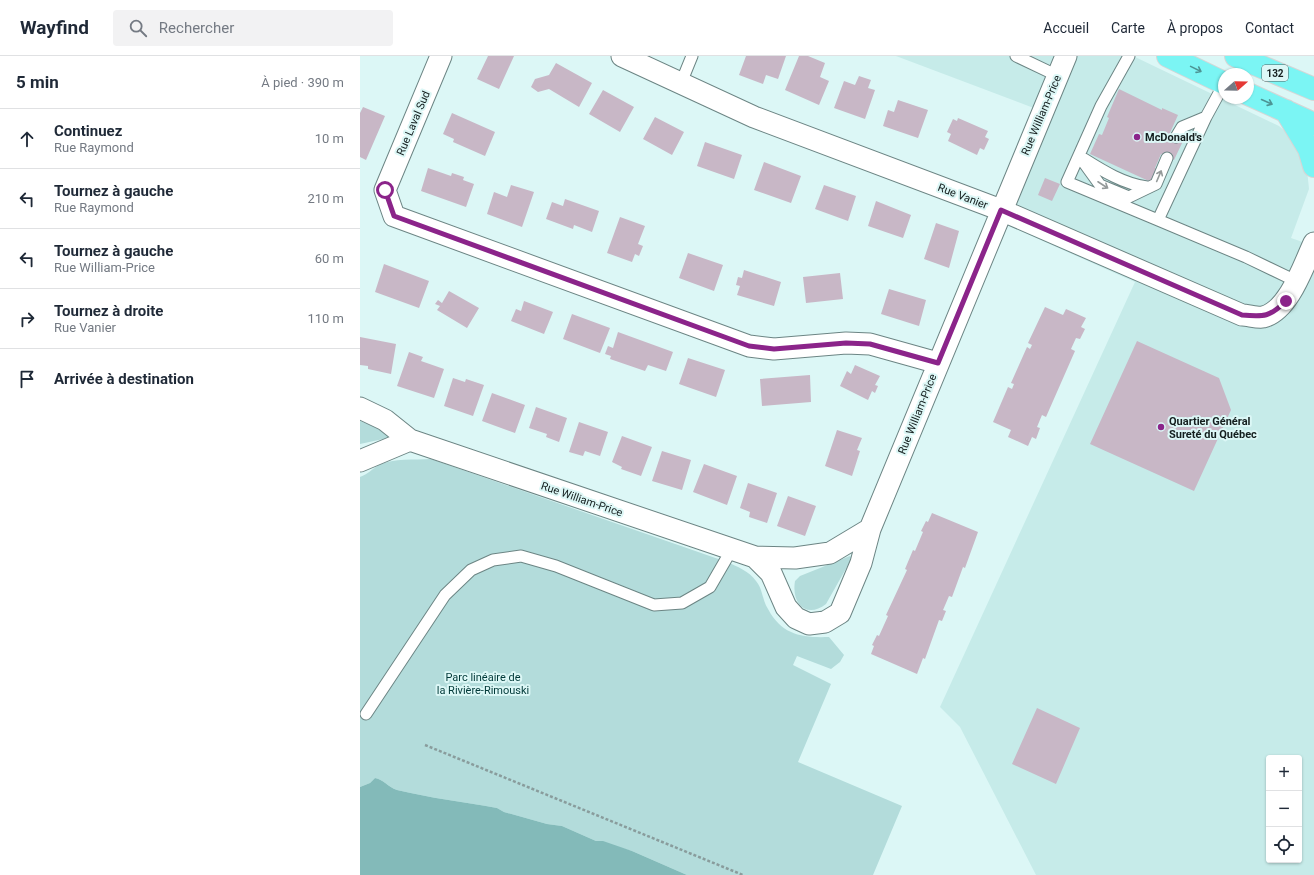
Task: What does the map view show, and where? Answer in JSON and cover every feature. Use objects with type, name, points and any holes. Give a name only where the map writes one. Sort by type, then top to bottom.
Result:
[{"type":"main road","points":[[1168,56],[1218,80]]},
{"type":"main road","name":"132","points":[[1236,56],[1314,89]]},
{"type":"main road","points":[[1254,97],[1314,124]]},
{"type":"main road","points":[[1286,111],[1309,149],[1314,166]]},
{"type":"street","name":"Rue Laval Sud","points":[[441,56],[385,190],[394,216],[749,346],[774,349],[846,343],[870,344],[938,363]]},
{"type":"street","name":"Rue Vanier","points":[[622,56],[754,117],[1001,210],[1242,315],[1263,317],[1276,311],[1286,301],[1304,275],[1314,243]]},
{"type":"street","name":"Rue William-Price","points":[[754,557],[771,573],[786,607],[796,618],[809,624],[825,622],[840,614],[860,563],[870,529],[1066,56]]},
{"type":"street","name":"Rue William-Price","points":[[360,408],[385,420],[410,440],[754,557],[795,558],[830,553],[870,529]]},
{"type":"street","points":[[360,461],[410,440]]},
{"type":"lane","points":[[681,83],[692,56]]},
{"type":"lane","points":[[1016,56],[1058,76]]},
{"type":"lane","points":[[1129,56],[1101,106],[1067,182],[1246,257],[1304,275]]},
{"type":"lane","points":[[1158,220],[1218,94]]},
{"type":"lane","points":[[1176,137],[1182,127],[1206,117]]},
{"type":"lane","points":[[1079,156],[1100,185],[1129,197],[1147,187],[1156,184],[1167,158]]},
{"type":"lane","points":[[366,714],[445,595],[471,570],[494,560],[520,556],[556,566],[654,605],[682,603],[710,586],[732,549]]},
{"type":"path","points":[[425,744],[743,875]]},
{"type":"shaded area","points":[[896,56],[1133,56],[1218,97],[1218,104],[1233,104],[1279,126],[1298,142],[1306,160],[1309,189],[1291,238],[1314,246],[1314,875],[1036,875],[960,727],[940,707],[1135,282],[991,218],[1039,110]]},
{"type":"shaded area","points":[[375,778],[397,790],[434,798],[497,808],[504,812],[547,824],[562,826],[596,841],[603,841],[632,851],[687,875],[360,875],[360,787],[370,783]]},
{"type":"green space","points":[[360,421],[397,436],[360,444]]},
{"type":"green space","name":"Parc linéaire de la Rivière-Rimouski","points":[[431,459],[727,562],[743,570],[753,578],[760,587],[766,606],[774,618],[786,630],[810,637],[829,637],[844,655],[840,662],[831,669],[797,656],[793,665],[831,684],[798,762],[902,806],[873,875],[687,875],[632,851],[596,841],[562,826],[547,824],[504,812],[497,808],[434,798],[397,790],[375,778],[370,783],[360,787],[360,477],[379,465],[391,461]]},
{"type":"green space","points":[[850,556],[852,558],[826,604],[813,610],[802,607],[795,596],[795,581],[800,576]]},
{"type":"building","points":[[488,56],[514,56],[499,89],[477,79]]},
{"type":"building","points":[[746,56],[786,56],[778,79],[766,75],[763,84],[739,75]]},
{"type":"building","points":[[799,56],[808,56],[825,63],[820,77],[829,81],[819,105],[785,90]]},
{"type":"building","points":[[556,63],[592,83],[579,107],[549,89],[538,92],[531,87],[535,79],[549,75]]},
{"type":"building","points":[[859,76],[871,80],[868,88],[875,90],[865,119],[834,108],[844,81],[855,85]]},
{"type":"building","points":[[1119,89],[1162,110],[1162,108],[1178,115],[1169,135],[1183,141],[1174,160],[1161,154],[1155,168],[1159,169],[1153,183],[1090,154],[1099,134],[1102,135],[1109,118],[1107,117]]},
{"type":"building","points":[[603,90],[634,107],[620,132],[589,114]]},
{"type":"building","points":[[898,100],[928,110],[918,138],[883,126],[888,110],[894,112]]},
{"type":"building","points":[[363,107],[385,116],[366,160],[360,157],[360,113]]},
{"type":"building","points":[[452,113],[495,132],[485,156],[453,142],[454,139],[443,134]]},
{"type":"building","points":[[655,117],[684,132],[672,155],[643,139]]},
{"type":"building","points":[[958,118],[988,131],[985,137],[989,139],[984,150],[980,148],[977,155],[948,141],[951,134],[947,132],[953,119],[957,121]]},
{"type":"building","points":[[705,142],[742,155],[734,179],[697,166]]},
{"type":"building","points":[[764,162],[801,176],[791,203],[754,190]]},
{"type":"building","points":[[428,168],[451,176],[452,173],[464,177],[463,180],[474,184],[466,207],[421,191]]},
{"type":"building","points":[[1045,178],[1060,184],[1052,201],[1038,195]]},
{"type":"building","points":[[511,185],[534,192],[522,227],[487,214],[494,192],[507,197]]},
{"type":"building","points":[[824,185],[856,196],[848,221],[815,209]]},
{"type":"building","points":[[565,199],[599,211],[592,232],[574,225],[573,229],[546,219],[552,202],[563,206]]},
{"type":"building","points":[[876,201],[911,215],[903,238],[868,226]]},
{"type":"building","points":[[620,217],[645,226],[638,244],[643,246],[639,256],[635,254],[632,262],[607,253]]},
{"type":"building","points":[[936,223],[959,231],[949,268],[924,259]]},
{"type":"building","points":[[688,253],[723,265],[714,291],[679,278]]},
{"type":"building","points":[[384,264],[429,281],[419,308],[375,292]]},
{"type":"building","points":[[744,270],[781,282],[774,306],[737,295],[740,286],[736,285],[738,277],[742,278]]},
{"type":"building","points":[[840,273],[843,299],[806,303],[803,277]]},
{"type":"building","points":[[889,289],[926,300],[919,326],[881,314]]},
{"type":"building","points":[[449,291],[479,308],[467,328],[437,310],[440,306],[435,304],[438,300],[442,303]]},
{"type":"building","points":[[524,301],[553,312],[544,334],[511,321],[516,309],[521,311]]},
{"type":"building","points":[[1045,307],[1063,315],[1066,309],[1086,318],[1081,327],[1085,329],[1080,339],[1076,338],[1071,349],[1075,351],[1046,417],[1042,415],[1037,427],[1040,428],[1036,439],[1032,437],[1028,446],[1008,437],[1011,430],[993,422],[1008,387],[1012,389],[1014,384],[1011,383],[1027,347],[1030,349],[1032,345],[1028,343]]},
{"type":"building","points":[[572,314],[610,328],[600,353],[563,339]]},
{"type":"building","points":[[618,332],[673,352],[666,371],[648,365],[645,371],[610,359],[611,356],[605,354],[608,346],[613,348]]},
{"type":"building","points":[[360,337],[396,344],[391,374],[368,369],[368,366],[360,365]]},
{"type":"building","name":"Quartier Général Sureté du Québec","points":[[1137,341],[1219,378],[1231,410],[1194,491],[1090,444]]},
{"type":"building","points":[[409,352],[423,357],[421,361],[444,369],[434,398],[397,386]]},
{"type":"building","points":[[688,358],[725,370],[716,397],[679,384]]},
{"type":"building","points":[[855,365],[880,376],[875,385],[878,386],[875,393],[872,391],[868,400],[840,386],[847,371],[851,374]]},
{"type":"building","points":[[810,375],[811,402],[762,406],[760,379]]},
{"type":"building","points":[[453,378],[465,382],[466,379],[484,385],[473,416],[444,406]]},
{"type":"building","points":[[492,393],[525,405],[515,433],[482,421]]},
{"type":"building","points":[[536,407],[567,418],[559,442],[546,437],[547,434],[529,428]]},
{"type":"building","points":[[579,422],[608,432],[600,456],[585,451],[583,456],[569,452]]},
{"type":"building","points":[[837,430],[862,438],[857,450],[860,451],[852,476],[825,466]]},
{"type":"building","points":[[622,436],[652,447],[641,476],[621,469],[622,467],[612,462]]},
{"type":"building","points":[[662,451],[691,460],[682,490],[652,481]]},
{"type":"building","points":[[704,464],[737,476],[727,505],[693,492]]},
{"type":"building","points":[[748,483],[777,493],[767,523],[749,517],[750,512],[740,508]]},
{"type":"building","points":[[788,496],[816,506],[805,536],[777,526]]},
{"type":"building","points":[[932,513],[978,532],[965,568],[963,567],[952,597],[949,596],[943,610],[946,611],[942,621],[939,620],[925,659],[923,658],[917,674],[871,654],[874,646],[872,645],[877,635],[879,636],[888,616],[886,615],[907,570],[905,569],[923,532],[921,531],[926,521],[928,522]]},
{"type":"building","points":[[1037,708],[1080,728],[1056,784],[1012,764]]},
{"type":"place","name":"McDonald's","points":[[1137,137]]},
{"type":"place","name":"Quartier Général Sureté du Québec","points":[[1161,427]]},
{"type":"route","points":[[385,190],[394,216],[749,346],[774,349],[846,343],[870,344],[938,363],[1001,210],[1242,315],[1263,317],[1276,311],[1286,301]]}]
